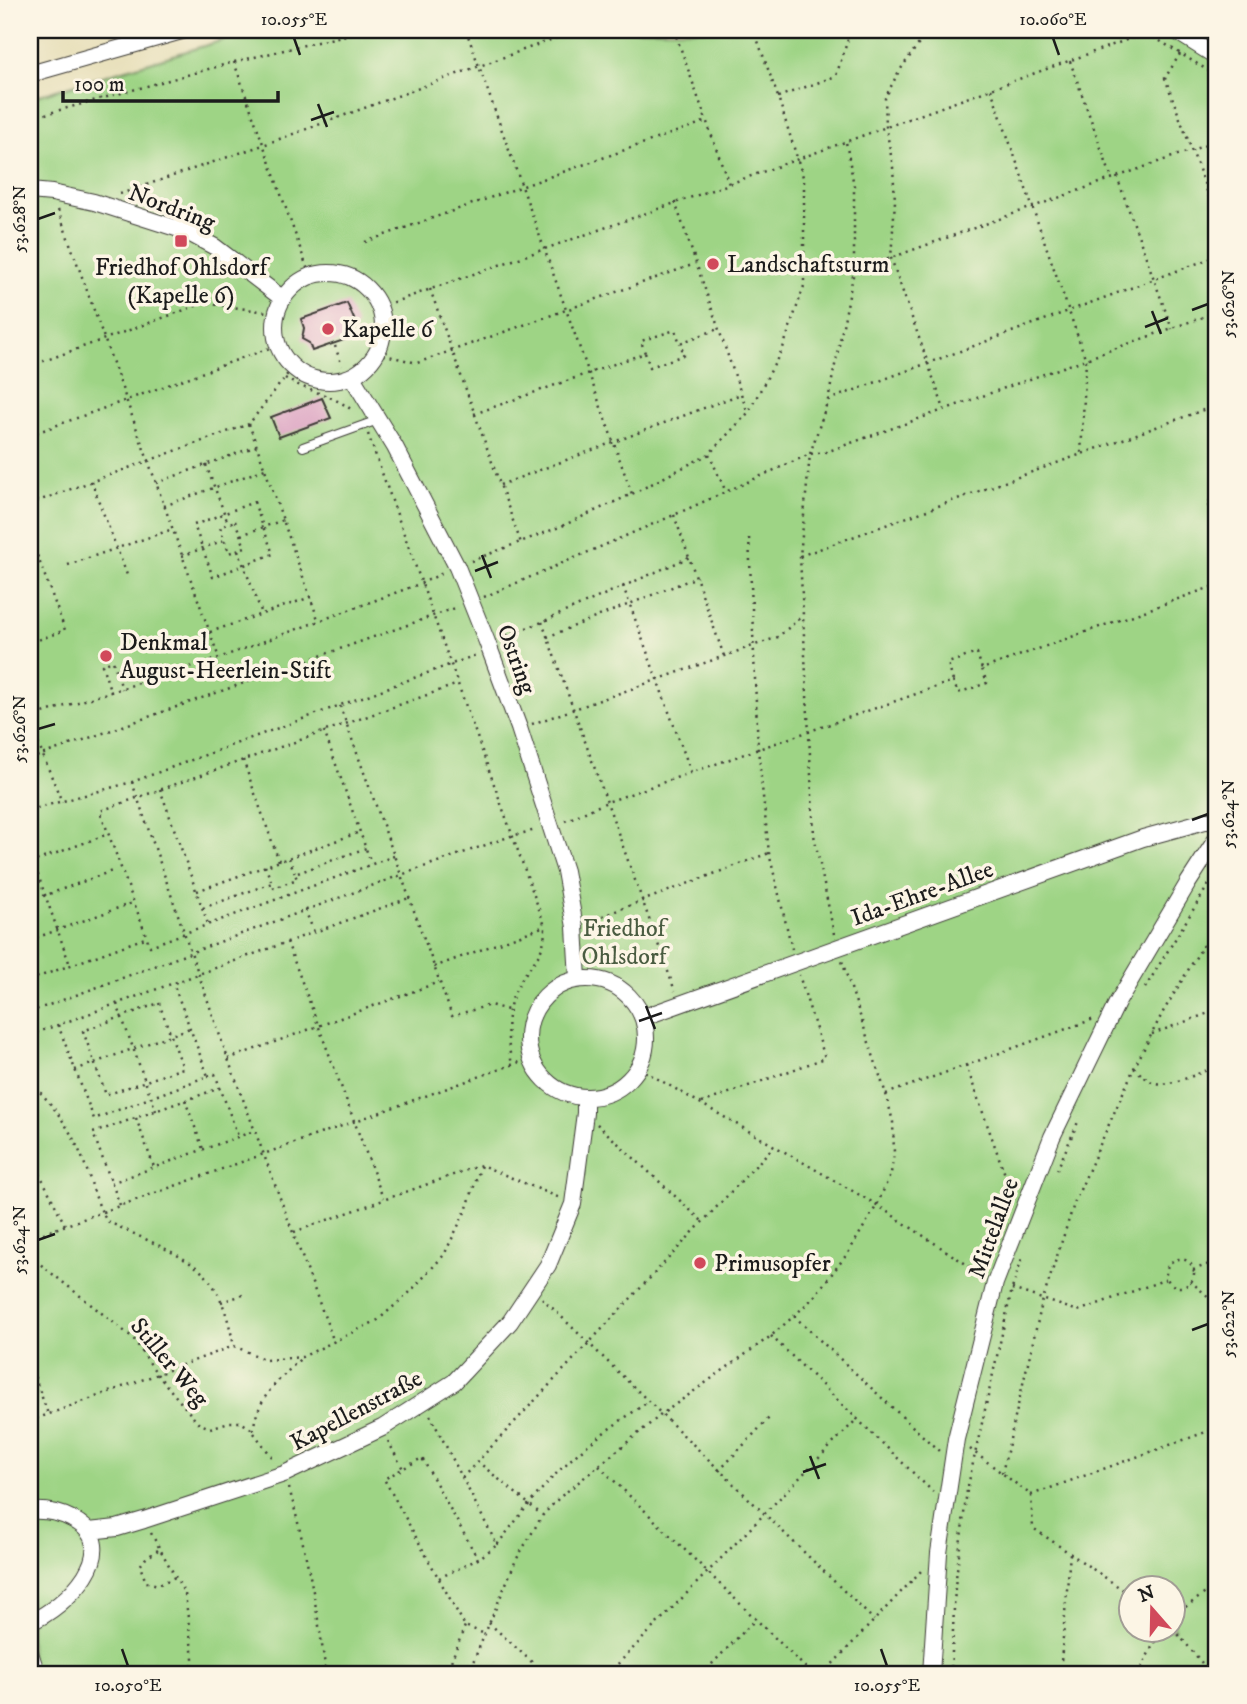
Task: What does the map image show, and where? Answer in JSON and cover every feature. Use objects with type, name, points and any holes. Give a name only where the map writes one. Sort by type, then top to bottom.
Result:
[{"type":"street","points":[[30,74],[185,30]]},
{"type":"street","points":[[1174,30],[1217,57]]},
{"type":"street","name":"Nordring","points":[[30,191],[94,202],[185,231],[215,247],[280,306]]},
{"type":"street","points":[[337,273],[349,276],[366,287],[380,307],[384,330],[377,354],[366,367],[349,378],[318,380],[289,373],[278,345],[275,327],[280,306],[295,285],[310,276],[337,273]]},
{"type":"street","name":"Ostring","points":[[349,378],[371,423],[396,447],[457,567],[488,646],[519,729],[565,871],[575,927],[578,979]]},
{"type":"street","name":"Ida-Ehre-Allee","points":[[644,1017],[1143,838],[1205,821],[1217,821]]},
{"type":"street","name":"Mittelallee","points":[[931,1674],[939,1553],[952,1462],[995,1283],[1052,1136],[1113,1012],[1217,838]]},
{"type":"street","points":[[578,979],[599,979],[618,986],[633,999],[644,1017],[646,1052],[639,1068],[629,1081],[616,1090],[585,1105],[551,1086],[538,1073],[531,1058],[527,1036],[531,1016],[542,998],[559,985],[578,979]]},
{"type":"street","name":"Kapellenstraße","points":[[89,1531],[117,1528],[284,1474],[382,1428],[454,1382],[510,1322],[548,1265],[573,1204],[585,1105]]},
{"type":"street","points":[[30,1511],[50,1511],[69,1517],[89,1531],[93,1557],[88,1572],[73,1593],[49,1612],[30,1622]]},
{"type":"street","points":[[30,1653],[37,1674]]},
{"type":"lane","points":[[303,447],[371,423]]},
{"type":"path","points":[[30,124],[31,118],[234,62],[367,30]]},
{"type":"path","points":[[466,30],[632,494]]},
{"type":"path","points":[[120,194],[578,30]]},
{"type":"path","points":[[674,30],[729,184]]},
{"type":"path","points":[[30,717],[219,659],[422,583],[632,494],[709,454],[748,413],[783,348],[804,286],[804,180],[754,30]]},
{"type":"path","points":[[778,97],[836,76],[850,30]]},
{"type":"path","points":[[934,30],[917,46],[885,98],[895,201],[891,258],[945,410]]},
{"type":"path","points":[[1142,30],[1217,76]]},
{"type":"path","points":[[380,307],[1154,30]]},
{"type":"path","points":[[1180,54],[1165,78],[1217,218]]},
{"type":"path","points":[[1070,61],[1111,179]]},
{"type":"path","points":[[234,62],[310,276]]},
{"type":"path","points":[[990,89],[1086,360],[1081,454]]},
{"type":"path","points":[[365,242],[707,121]]},
{"type":"path","points":[[854,271],[1217,141]]},
{"type":"path","points":[[468,1674],[516,1560],[542,1516],[559,1498],[662,1414],[771,1336],[813,1298],[848,1253],[877,1205],[891,1173],[894,1154],[892,1122],[886,1094],[837,947],[814,835],[807,731],[800,556],[810,454],[828,400],[854,271],[854,186],[846,142]]},
{"type":"path","points":[[1117,177],[1172,328]]},
{"type":"path","points":[[52,193],[219,659]]},
{"type":"path","points":[[675,202],[748,413]]},
{"type":"path","points":[[828,400],[1217,256]]},
{"type":"path","points":[[377,354],[417,363],[695,264]]},
{"type":"path","points":[[430,289],[521,543]]},
{"type":"path","points":[[30,366],[204,303],[280,306]]},
{"type":"path","points":[[30,759],[471,602],[674,516],[810,454],[826,452],[1217,312]]},
{"type":"path","points":[[675,330],[684,355],[650,367],[645,353],[641,341],[675,330]]},
{"type":"path","points":[[680,343],[718,330]]},
{"type":"path","points":[[30,435],[278,345]]},
{"type":"path","points":[[335,346],[349,378]]},
{"type":"path","points":[[474,414],[645,353]]},
{"type":"path","points":[[30,503],[249,424],[289,373],[300,387],[338,399],[371,423],[433,615],[545,926],[545,944],[521,981],[509,1010],[505,1030],[512,1065]]},
{"type":"path","points":[[500,485],[741,394]]},
{"type":"path","points":[[800,556],[1217,405]]},
{"type":"path","points":[[249,424],[319,622]]},
{"type":"path","points":[[156,483],[257,446]]},
{"type":"path","points":[[709,454],[726,492]]},
{"type":"path","points":[[206,464],[228,523]]},
{"type":"path","points":[[164,506],[265,469]]},
{"type":"path","points":[[91,481],[127,575]]},
{"type":"path","points":[[1217,498],[1207,502],[1217,531]]},
{"type":"path","points":[[254,502],[263,527],[273,554],[213,577],[194,524],[254,502]]},
{"type":"path","points":[[674,516],[724,656]]},
{"type":"path","points":[[241,535],[283,520]]},
{"type":"path","points":[[235,521],[241,535],[245,547],[229,553],[220,527],[235,521]]},
{"type":"path","points":[[68,565],[173,529]]},
{"type":"path","points":[[30,536],[65,630],[30,643]]},
{"type":"path","points":[[702,1103],[825,1058],[795,962],[769,853],[758,749],[748,538]]},
{"type":"path","points":[[182,556],[225,540]]},
{"type":"path","points":[[238,550],[262,614]]},
{"type":"path","points":[[30,810],[132,782],[451,664],[690,556]]},
{"type":"path","points":[[547,637],[697,577]]},
{"type":"path","points":[[982,669],[1217,585]]},
{"type":"path","points":[[623,586],[691,772]]},
{"type":"path","points":[[210,632],[311,597]]},
{"type":"path","points":[[519,729],[778,637],[802,616]]},
{"type":"path","points":[[542,622],[679,1004]]},
{"type":"path","points":[[977,653],[982,669],[987,683],[958,693],[948,663],[977,653]]},
{"type":"path","points":[[111,692],[102,665],[113,662],[122,689]]},
{"type":"path","points":[[30,1012],[401,875],[511,836],[552,827],[607,802],[953,681]]},
{"type":"path","points":[[394,856],[149,946],[100,811],[458,684]]},
{"type":"path","points":[[340,705],[452,1016],[490,1004],[509,1010]]},
{"type":"path","points":[[30,724],[62,802]]},
{"type":"path","points":[[324,731],[372,864]]},
{"type":"path","points":[[243,760],[279,861]]},
{"type":"path","points":[[132,782],[254,1131],[334,1342]]},
{"type":"path","points":[[160,789],[208,924]]},
{"type":"path","points":[[197,891],[360,832]]},
{"type":"path","points":[[70,965],[31,862],[108,834]]},
{"type":"path","points":[[295,874],[366,848]]},
{"type":"path","points":[[575,927],[769,853]]},
{"type":"path","points":[[265,866],[274,888],[297,879],[289,858]]},
{"type":"path","points":[[1143,992],[1217,871]]},
{"type":"path","points":[[30,901],[112,872]]},
{"type":"path","points":[[203,908],[272,883]]},
{"type":"path","points":[[30,1035],[409,898]]},
{"type":"path","points":[[30,940],[133,902]]},
{"type":"path","points":[[305,910],[314,932]]},
{"type":"path","points":[[1002,1473],[1043,1299],[1075,1201],[1134,1068],[1202,944],[1217,922]]},
{"type":"path","points":[[434,967],[545,926]]},
{"type":"path","points":[[30,980],[146,937]]},
{"type":"path","points":[[287,942],[384,1199]]},
{"type":"path","points":[[1202,944],[1217,965]]},
{"type":"path","points":[[229,1059],[439,982]]},
{"type":"path","points":[[173,984],[208,1076]]},
{"type":"path","points":[[159,1003],[171,1035],[183,1068],[106,1095],[83,1031],[159,1003]]},
{"type":"path","points":[[117,1004],[156,1111]]},
{"type":"path","points":[[1152,1034],[1217,1010]]},
{"type":"path","points":[[886,1094],[1113,1012]]},
{"type":"path","points":[[58,1025],[94,1119],[215,1073],[238,1137]]},
{"type":"path","points":[[75,1070],[190,1028]]},
{"type":"path","points":[[30,1238],[531,1058]]},
{"type":"path","points":[[965,1064],[1021,1216]]},
{"type":"path","points":[[1134,1068],[1150,1081],[1160,1084],[1217,1066]]},
{"type":"path","points":[[639,1068],[877,1205],[995,1283],[1078,1311],[1167,1279]]},
{"type":"path","points":[[30,1083],[62,1121],[84,1161],[101,1212],[107,1221],[184,1260],[206,1276],[221,1302],[233,1346]]},
{"type":"path","points":[[120,1205],[93,1133],[220,1088]]},
{"type":"path","points":[[185,1100],[204,1149]]},
{"type":"path","points":[[585,1105],[703,1222]]},
{"type":"path","points":[[136,1118],[154,1167]]},
{"type":"path","points":[[1053,1179],[1079,1119]]},
{"type":"path","points":[[111,1183],[254,1131]]},
{"type":"path","points":[[462,1478],[774,1146]]},
{"type":"path","points":[[30,1154],[65,1225]]},
{"type":"path","points":[[326,1674],[308,1562],[284,1474],[253,1430],[256,1410],[268,1391],[302,1357],[378,1320],[409,1293],[444,1255],[467,1208],[481,1165]]},
{"type":"path","points":[[294,1232],[481,1165],[573,1204]]},
{"type":"path","points":[[951,1674],[955,1586],[967,1490],[1012,1289],[1024,1253]]},
{"type":"path","name":"Stiller Weg","points":[[30,1255],[132,1338],[198,1423],[210,1428],[229,1422],[241,1422],[253,1430]]},
{"type":"path","points":[[1167,1279],[1167,1266],[1178,1259],[1189,1262],[1193,1270],[1191,1281]]},
{"type":"path","points":[[1193,1270],[1217,1261]]},
{"type":"path","points":[[1167,1279],[1178,1286],[1191,1281]]},
{"type":"path","points":[[1191,1281],[1217,1304]]},
{"type":"path","points":[[533,1289],[874,1620]]},
{"type":"path","points":[[221,1302],[246,1294]]},
{"type":"path","points":[[794,1316],[952,1462]]},
{"type":"path","points":[[771,1336],[946,1505]]},
{"type":"path","points":[[30,1421],[233,1346],[267,1360],[302,1357]]},
{"type":"path","points":[[30,1364],[48,1415]]},
{"type":"path","points":[[438,1578],[478,1559],[497,1545],[529,1503],[565,1465],[606,1431],[649,1401]]},
{"type":"path","points":[[424,1403],[497,1545]]},
{"type":"path","points":[[719,1471],[769,1418]]},
{"type":"path","points":[[608,1674],[858,1418]]},
{"type":"path","points":[[382,1428],[403,1469]]},
{"type":"path","points":[[1031,1495],[1217,1428]]},
{"type":"path","points":[[956,1439],[1031,1495],[1033,1528],[1118,1586]]},
{"type":"path","points":[[478,1559],[422,1458],[384,1479],[465,1626],[485,1634]]},
{"type":"path","points":[[477,1461],[542,1516]]},
{"type":"path","points":[[599,1466],[812,1674]]},
{"type":"path","points":[[144,1520],[158,1550],[186,1594],[193,1674]]},
{"type":"path","points":[[158,1550],[140,1566],[146,1582],[158,1585],[176,1577]]},
{"type":"path","points":[[823,1674],[939,1553]]},
{"type":"path","points":[[1060,1674],[1070,1553]]},
{"type":"path","points":[[1188,1605],[1217,1585]]},
{"type":"path","points":[[702,1674],[756,1619]]},
{"type":"path","points":[[489,1623],[545,1674]]},
{"type":"path","points":[[446,1674],[465,1626]]},
{"type":"path","points":[[1138,1674],[1154,1644]]},
{"type":"path","points":[[1186,1644],[1211,1674]]},
{"type":"green space","name":"Friedhof Ohlsdorf","points":[[257,30],[1217,30],[1217,1674],[30,1674],[30,98]]},
{"type":"building","name":"Kapelle 6","points":[[347,303],[357,326],[347,330],[350,338],[312,351],[309,343],[302,339],[304,328],[301,319]]},
{"type":"building","points":[[322,398],[331,418],[279,437],[271,417]]},
{"type":"place","name":"Friedhof Ohlsdorf (Kapelle 6)","points":[[181,241]]},
{"type":"place","name":"Landschaftsturm","points":[[713,264]]},
{"type":"place","name":"Kapelle 6","points":[[328,329]]},
{"type":"place","name":"Denkmal August-Heerlein-Stift","points":[[106,656]]},
{"type":"place","name":"Primusopfer","points":[[700,1263]]}]
